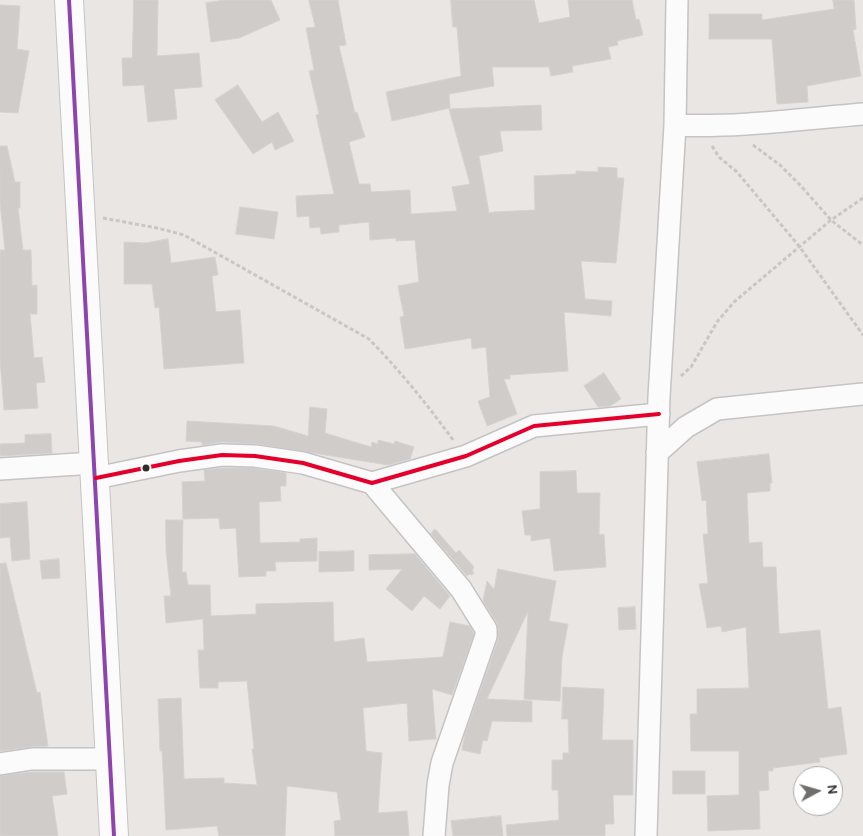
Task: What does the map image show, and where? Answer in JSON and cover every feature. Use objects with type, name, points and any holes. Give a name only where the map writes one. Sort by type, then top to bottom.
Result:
[{"type":"main road","points":[[69,0],[114,836]]},
{"type":"street","points":[[646,836],[657,453],[675,125],[677,0]]},
{"type":"street","points":[[675,125],[727,125],[863,114]]},
{"type":"street","points":[[657,453],[686,427],[717,409],[863,394]]},
{"type":"street","points":[[0,469],[95,471],[222,455],[238,455],[303,463],[372,483],[466,456],[534,426],[659,405]]},
{"type":"street","points":[[372,483],[461,589],[486,629],[486,636],[442,763],[438,785],[434,836]]},
{"type":"street","points":[[0,764],[32,759],[110,759]]},
{"type":"path","points":[[727,125],[780,165],[831,220],[863,245]]},
{"type":"path","points":[[700,126],[719,157],[737,172],[799,246],[863,335]]},
{"type":"path","points":[[659,405],[691,367],[718,322],[734,302],[831,220],[863,198]]},
{"type":"path","points":[[81,214],[184,235],[369,339],[392,362],[430,407],[466,456]]},
{"type":"building","points":[[134,0],[158,0],[157,56],[199,53],[202,87],[174,89],[177,119],[148,122],[144,85],[123,86],[122,58],[132,58]]},
{"type":"building","points":[[225,0],[271,0],[280,20],[239,38],[211,42],[206,3]]},
{"type":"building","points":[[309,0],[338,0],[346,45],[339,46],[355,113],[357,112],[365,137],[349,142],[359,184],[370,184],[371,192],[410,190],[411,214],[457,211],[452,187],[470,184],[449,109],[541,105],[542,130],[500,131],[503,151],[479,156],[489,213],[535,210],[534,176],[576,174],[576,171],[598,172],[598,167],[617,168],[617,178],[624,178],[616,263],[581,261],[585,299],[612,301],[611,316],[564,312],[568,371],[510,375],[510,379],[504,379],[517,414],[487,426],[478,401],[490,397],[486,347],[472,349],[471,338],[405,349],[400,317],[404,316],[398,286],[419,282],[415,240],[396,241],[396,238],[370,240],[369,222],[339,225],[339,232],[321,234],[320,227],[310,228],[309,216],[297,217],[296,196],[334,194],[316,115],[319,114],[309,71],[314,70],[306,28],[315,27]]},
{"type":"building","points":[[451,0],[534,0],[539,23],[570,17],[568,0],[632,0],[636,20],[639,19],[643,35],[617,41],[618,45],[608,47],[611,59],[572,66],[573,72],[551,76],[549,67],[492,67],[494,86],[449,94],[450,108],[392,121],[386,92],[461,76],[457,27],[453,27]]},
{"type":"building","points":[[833,0],[854,0],[856,29],[853,30],[861,76],[807,86],[808,102],[777,104],[772,39],[709,39],[709,14],[762,14],[762,20],[834,9]]},
{"type":"building","points":[[0,5],[20,6],[17,49],[29,51],[18,113],[0,112]]},
{"type":"building","points":[[238,85],[262,122],[278,112],[294,141],[275,150],[272,142],[253,154],[215,100]]},
{"type":"building","points":[[0,146],[7,146],[15,182],[20,182],[20,208],[18,208],[23,250],[31,250],[32,286],[37,285],[37,314],[30,314],[34,358],[42,357],[45,382],[36,383],[38,408],[4,410],[0,359],[0,250],[5,250],[0,203]]},
{"type":"building","points":[[240,207],[278,212],[274,239],[236,234]]},
{"type":"building","points":[[168,239],[171,263],[215,257],[218,275],[212,276],[216,312],[240,310],[244,363],[164,369],[159,307],[155,308],[152,284],[124,284],[124,242],[146,243]]},
{"type":"building","points":[[604,373],[621,399],[610,406],[598,407],[584,386]]},
{"type":"building","points":[[310,407],[327,409],[325,433],[371,447],[372,442],[378,444],[378,440],[394,444],[395,441],[414,447],[410,459],[388,465],[257,444],[222,442],[202,445],[202,442],[186,441],[187,421],[274,426],[308,436]]},
{"type":"building","points":[[51,434],[52,453],[0,456],[0,444],[25,443],[25,435]]},
{"type":"building","points":[[769,454],[772,483],[770,483],[770,491],[747,493],[749,543],[762,542],[763,567],[776,567],[779,634],[820,630],[828,709],[841,707],[847,754],[819,758],[820,762],[773,768],[773,771],[768,771],[769,790],[759,791],[760,829],[708,831],[707,796],[739,795],[739,751],[691,751],[690,714],[697,714],[697,689],[749,688],[746,627],[722,632],[721,626],[707,628],[699,584],[708,583],[703,534],[708,534],[706,500],[702,501],[697,462]]},
{"type":"building","points":[[254,468],[286,473],[286,486],[280,486],[281,501],[259,502],[260,543],[300,542],[300,539],[317,538],[317,561],[275,562],[276,571],[266,571],[266,576],[239,577],[236,528],[220,529],[219,518],[183,519],[182,482],[205,481],[204,470]]},
{"type":"building","points":[[576,471],[577,493],[600,493],[599,535],[604,534],[606,567],[554,571],[550,538],[531,541],[531,535],[525,535],[522,511],[540,509],[540,472]]},
{"type":"building","points":[[27,502],[30,559],[12,561],[10,537],[0,538],[0,504]]},
{"type":"building","points":[[166,520],[183,520],[182,572],[186,572],[188,585],[210,585],[211,616],[256,614],[256,604],[333,602],[334,642],[364,638],[367,662],[443,657],[450,622],[470,626],[474,634],[452,695],[432,689],[436,739],[409,741],[407,703],[363,708],[366,751],[382,753],[378,813],[407,811],[409,836],[335,836],[334,821],[341,820],[337,792],[287,786],[285,836],[219,836],[217,826],[166,830],[158,699],[181,698],[184,779],[224,778],[224,783],[257,785],[252,749],[254,749],[247,681],[218,682],[218,688],[200,688],[198,650],[204,650],[203,619],[166,623],[164,596],[171,596],[166,551]]},
{"type":"building","points":[[435,529],[456,553],[459,550],[474,567],[472,575],[469,574],[467,576],[431,534]]},
{"type":"building","points":[[354,551],[354,571],[319,572],[319,552]]},
{"type":"building","points":[[415,554],[450,596],[440,609],[424,596],[412,611],[386,589],[402,569],[369,570],[369,555]]},
{"type":"building","points":[[59,559],[60,578],[42,579],[40,561]]},
{"type":"building","points":[[6,563],[37,693],[40,692],[48,746],[0,751],[0,564]]},
{"type":"building","points":[[498,569],[556,581],[549,621],[568,624],[562,657],[560,701],[524,699],[528,611],[487,699],[532,701],[532,722],[492,721],[487,741],[483,740],[480,754],[462,750],[465,734],[498,640],[497,623],[483,601],[487,581],[494,589]]},
{"type":"building","points":[[635,607],[636,629],[619,630],[618,608]]},
{"type":"building","points":[[563,687],[604,689],[602,740],[633,740],[633,795],[613,795],[614,824],[605,824],[605,836],[507,836],[506,825],[559,820],[558,790],[552,790],[552,760],[563,760],[563,753],[569,753],[568,719],[562,719]]},
{"type":"building","points":[[673,771],[705,771],[705,794],[673,794]]},
{"type":"building","points":[[33,772],[64,772],[67,794],[52,796],[58,836],[0,836],[0,776]]},
{"type":"building","points":[[501,816],[503,836],[453,836],[451,821]]},
{"type":"transit line","points":[[69,0],[114,836]]},
{"type":"transit line","points":[[96,478],[179,461],[222,455],[255,456],[303,463],[372,483],[466,456],[534,426],[659,414]]}]
